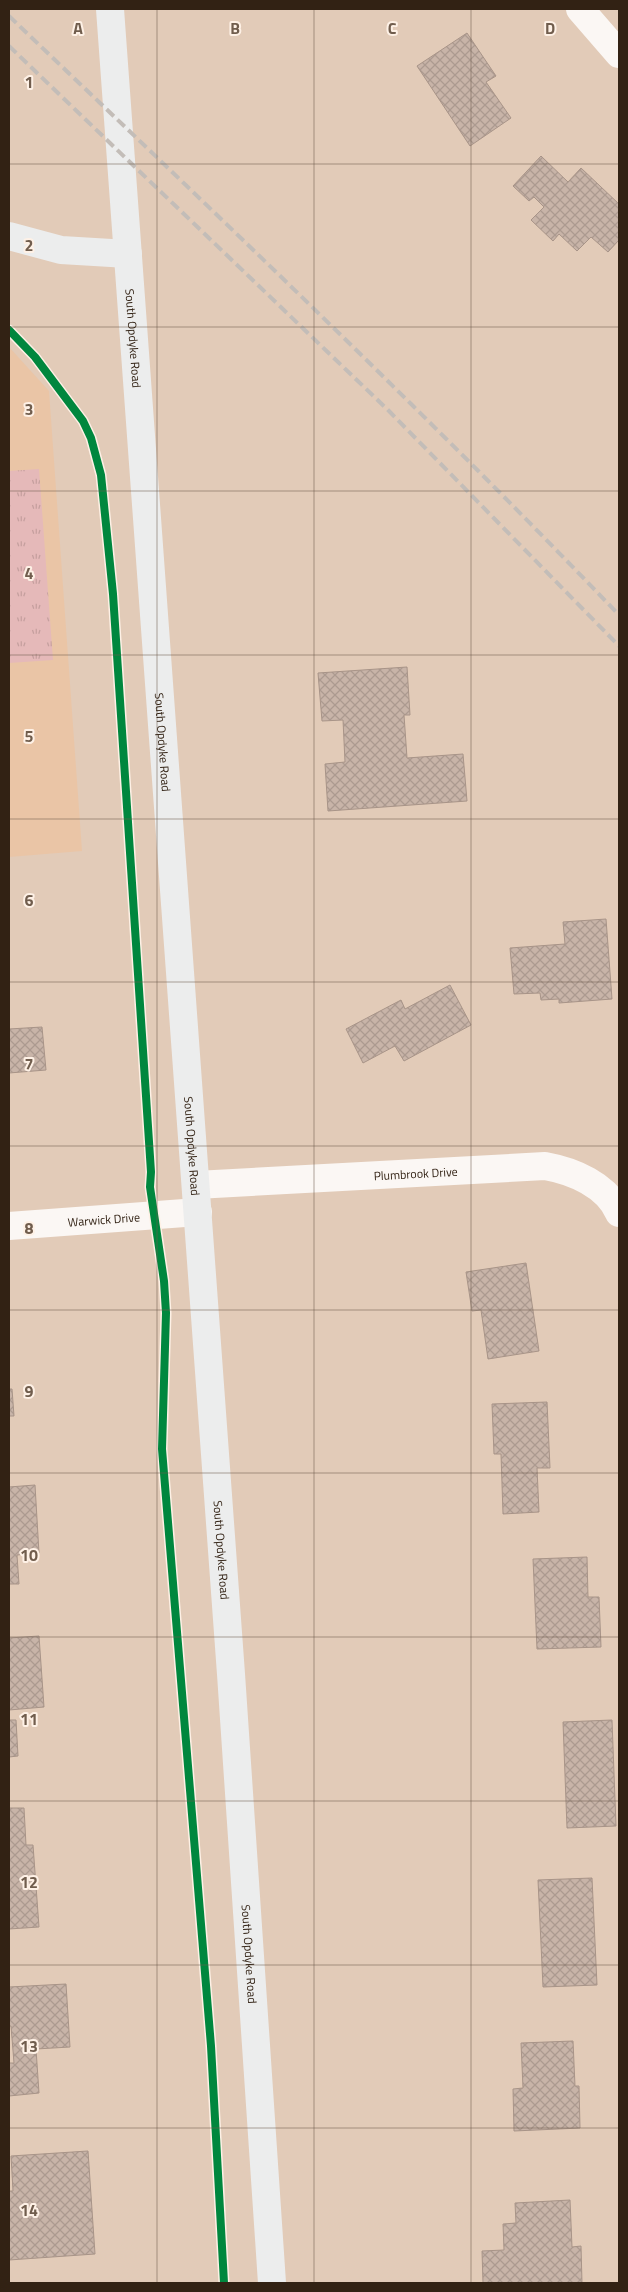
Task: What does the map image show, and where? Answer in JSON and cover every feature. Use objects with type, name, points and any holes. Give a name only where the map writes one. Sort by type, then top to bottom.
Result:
[{"type":"main road","name":"South Opdyke Road","points":[[110,9],[198,1212],[272,2283]]},
{"type":"main road","points":[[9,236],[61,250],[128,254]]},
{"type":"street","points":[[580,9],[619,54]]},
{"type":"street","name":"Plumbrook Drive","points":[[196,1185],[546,1166],[564,1169],[586,1180],[603,1191],[619,1213]]},
{"type":"street","name":"Warwick Drive","points":[[9,1226],[198,1212]]},
{"type":"shaded area","points":[[9,347],[49,391],[82,851],[9,857]]},
{"type":"green space","points":[[39,469],[53,660],[9,663],[9,471]]},
{"type":"building","points":[[467,33],[496,76],[486,82],[511,118],[470,146],[417,66]]},
{"type":"building","points":[[541,156],[568,182],[581,168],[619,204],[619,240],[608,252],[591,237],[577,251],[559,234],[553,241],[531,220],[544,207],[534,197],[529,201],[513,186]]},
{"type":"building","points":[[407,667],[410,715],[404,715],[407,758],[463,754],[467,801],[328,811],[325,764],[345,762],[343,720],[322,721],[318,673]]},
{"type":"building","points":[[606,919],[612,999],[559,1003],[559,999],[541,1000],[540,993],[514,994],[510,948],[565,944],[563,922]]},
{"type":"building","points":[[450,985],[471,1025],[404,1061],[395,1046],[363,1063],[346,1029],[401,1000],[405,1009]]},
{"type":"building","points":[[42,1027],[46,1070],[9,1073],[9,1029]]},
{"type":"building","points":[[526,1263],[539,1351],[488,1359],[481,1310],[472,1311],[466,1272]]},
{"type":"building","points":[[9,1389],[12,1389],[14,1416],[9,1416]]},
{"type":"building","points":[[547,1402],[550,1468],[537,1468],[539,1512],[503,1514],[501,1454],[494,1454],[492,1404]]},
{"type":"building","points":[[35,1485],[39,1553],[17,1555],[19,1584],[9,1584],[9,1487]]},
{"type":"building","points":[[587,1557],[588,1597],[599,1597],[601,1647],[537,1649],[533,1559]]},
{"type":"building","points":[[39,1636],[44,1707],[9,1710],[9,1638]]},
{"type":"building","points":[[9,1720],[16,1720],[18,1756],[9,1757]]},
{"type":"building","points":[[612,1720],[616,1826],[567,1828],[563,1722]]},
{"type":"building","points":[[9,1808],[24,1808],[26,1845],[33,1845],[39,1927],[9,1929]]},
{"type":"building","points":[[592,1878],[597,1985],[543,1987],[538,1880]]},
{"type":"building","points":[[66,1984],[70,2047],[36,2049],[39,2093],[9,2096],[9,2063],[14,2063],[11,2026],[9,2026],[9,1987]]},
{"type":"building","points":[[573,2041],[575,2086],[579,2086],[580,2128],[514,2131],[513,2089],[523,2088],[521,2043]]},
{"type":"building","points":[[88,2151],[95,2254],[9,2260],[9,2191],[13,2191],[11,2156]]},
{"type":"building","points":[[570,2200],[572,2247],[581,2246],[582,2283],[483,2283],[482,2251],[504,2250],[503,2224],[516,2223],[515,2203]]},
{"type":"railway","points":[[9,16],[394,387],[619,615]]},
{"type":"railway","points":[[9,46],[388,410],[619,646]]},
{"type":"cycle path","points":[[9,330],[35,357],[83,421],[91,438],[101,475],[113,594],[151,1172],[150,1187],[164,1281],[166,1313],[162,1449],[211,2046],[224,2283]]}]
